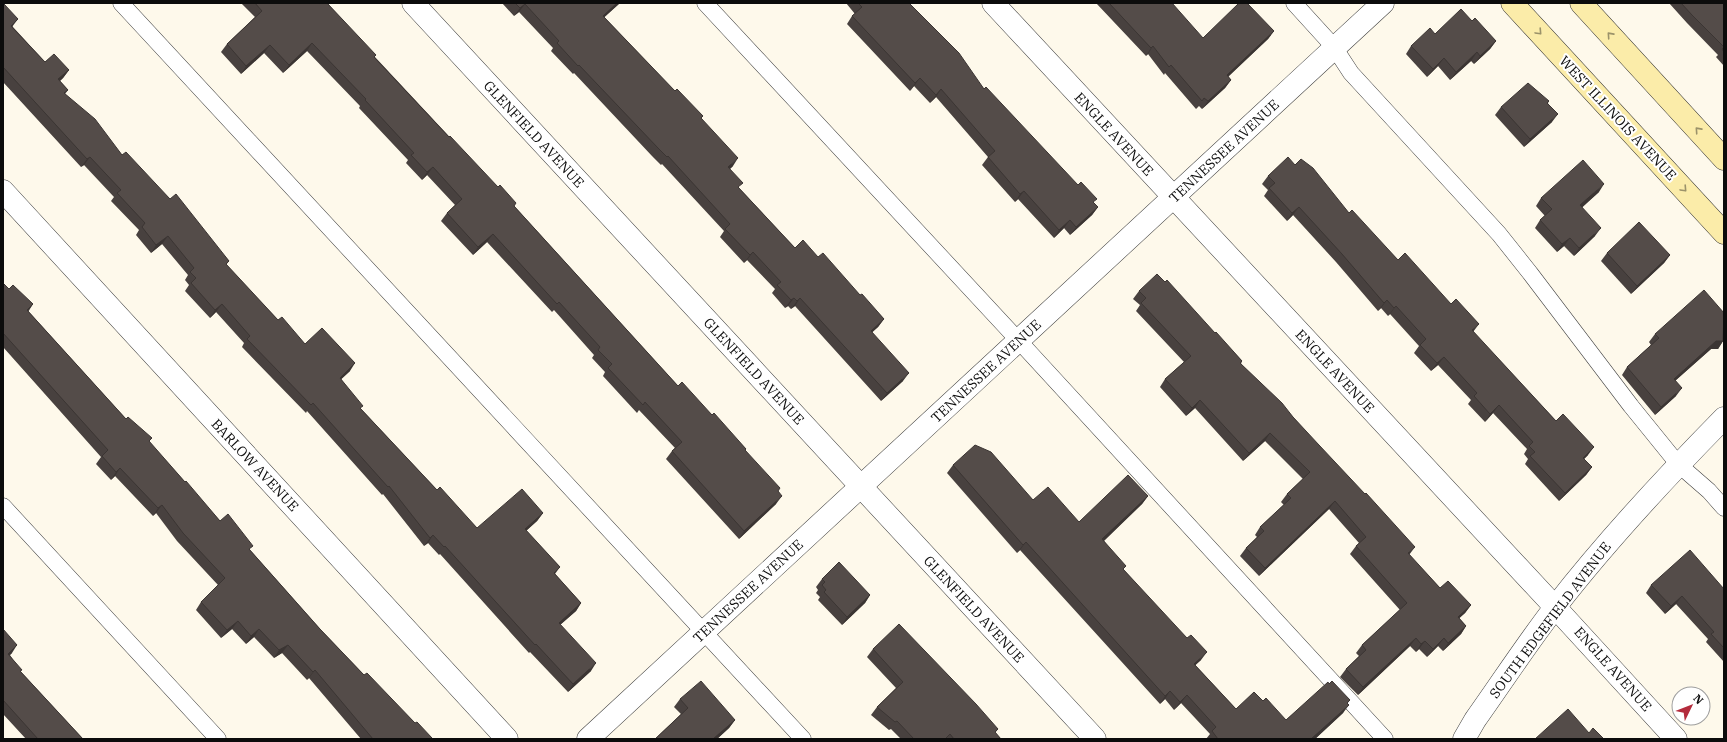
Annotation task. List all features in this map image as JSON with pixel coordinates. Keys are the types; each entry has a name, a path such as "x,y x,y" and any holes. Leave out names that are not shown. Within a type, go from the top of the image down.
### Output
{"main road":[{"name":"WEST ILLINOIS AVENUE","path":"1512,3 1724,233"},
{"path":"1581,3 1724,159"}],"street":[{"name":"GLENFIELD AVENUE","path":"413,3 1096,739"},
{"name":"ENGLE AVENUE","path":"993,3 1676,739"},
{"name":"TENNESSEE AVENUE","path":"588,739 1383,3"},
{"name":"BARLOW AVENUE","path":"3,191 507,739"},
{"name":"SOUTH EDGEFIELD AVENUE","path":"1464,739 1475,720 1555,607 1615,534 1678,464 1724,418"}],"lane":[{"path":"121,3 803,739"},
{"path":"705,3 1019,341 1385,739"},
{"path":"1294,3 1334,47 1352,73 1499,234 1631,406 1678,464 1709,491 1724,508"},
{"path":"3,506 218,739"}],"building":[{"path":"255,3 327,3 376,55 374,57 449,137 450,136 498,187 500,185 516,203 514,206 678,386 682,382 712,415 714,413 780,488 778,491 782,496 744,531 672,451 682,442 645,402 643,405 608,368 612,364 598,350 600,347 559,302 557,304 493,234 478,247 447,213 462,199 433,167 427,172 411,155 414,153 365,100 366,99 312,43 289,65 270,45 246,66 227,44 262,11"},
{"path":"515,3 617,3 603,16 675,91 677,89 703,116 701,118 738,158 728,167 743,183 738,187 795,248 803,240 818,257 823,253 860,295 862,294 884,319 871,331 909,373 887,393 800,298 797,301 794,298 791,300 777,285 781,282 753,252 750,255 725,229 730,224 668,156 667,157 658,148 579,65 578,66 557,43 559,41 525,4 520,8"},
{"path":"858,3 909,3 959,53 984,89 986,87 1078,185 1081,182 1097,199 1093,202 1098,207 1076,227 1070,220 1059,230 1024,191 1020,194 988,157 995,151 941,89 936,95 920,78 915,83 852,16 862,7"},
{"path":"1109,3 1172,3 1203,38 1239,3 1247,3 1274,31 1227,75 1231,80 1208,101 1204,98 1202,101 1171,65 1169,67 1153,46 1151,48"},
{"path":"1681,3 1724,3 1724,47 1692,15"},
{"path":"3,4 18,19 11,26 45,62 54,54 69,70 58,79 68,90 64,93 95,119 122,155 126,152 170,199 176,194 229,261 226,264 278,320 282,317 305,344 322,328 355,363 340,378 363,406 360,408 437,490 440,487 477,528 522,489 543,513 525,529 560,567 554,573 581,603 559,623 596,663 573,684 536,644 535,645 445,546 444,547 433,535 430,538 389,486 388,487 313,403 311,405 247,339 250,336 222,304 215,310 191,283 196,278 190,272 194,268 168,236 156,245 142,227 145,223 117,193 121,190 90,157 87,159 3,67"},
{"path":"1461,9 1472,21 1475,18 1496,41 1480,56 1477,52 1456,72 1444,58 1433,69 1411,46 1430,28 1435,34"},
{"path":"1528,83 1549,101 1547,103 1558,114 1530,139 1501,107"},
{"path":"1288,157 1295,165 1301,159 1313,168 1349,213 1352,210 1398,260 1405,253 1451,304 1456,299 1479,324 1472,330 1556,421 1563,414 1594,447 1583,458 1592,467 1565,493 1530,456 1535,452 1529,446 1533,442 1499,405 1490,414 1474,396 1477,393 1444,357 1437,363 1420,345 1426,339 1396,306 1394,308 1387,300 1384,303 1299,207 1292,213 1269,188 1275,183 1268,176"},
{"path":"1583,160 1604,184 1580,205 1601,228 1579,248 1570,238 1562,244 1540,220 1552,209 1541,198"},
{"path":"1639,222 1670,255 1637,286 1607,253"},
{"path":"1157,274 1165,282 1167,280 1242,361 1240,363 1282,403 1293,417 1365,494 1366,493 1415,547 1408,553 1440,588 1448,581 1471,605 1458,617 1466,626 1448,643 1444,638 1433,649 1425,641 1421,644 1416,638 1363,687 1346,669 1366,650 1362,645 1407,603 1356,546 1366,537 1335,501 1265,568 1246,548 1264,531 1260,527 1291,498 1287,494 1310,472 1270,433 1249,453 1200,400 1192,408 1165,379 1191,356 1141,303 1146,298 1139,291"},
{"path":"3,283 9,289 13,285 33,304 27,310 126,419 128,417 152,438 149,441 220,521 228,514 253,546 249,549 320,629 364,675 367,673 415,723 417,722 432,738 373,739 315,670 313,672 288,645 279,650 259,629 251,636 238,621 227,630 201,602 225,578 183,533 162,505 158,508 120,468 116,472 102,456 108,450 3,333"},
{"path":"1704,290 1724,313 1723,341 1716,341 1674,379 1682,388 1661,407 1627,367 1659,338 1655,334"},
{"path":"975,445 991,452 1033,500 1048,487 1079,522 1128,475 1148,496 1102,539 1126,566 1123,569 1187,638 1191,635 1207,652 1194,664 1236,709 1254,692 1263,701 1266,698 1286,720 1328,682 1329,684 1332,681 1350,700 1347,703 1349,705 1311,739 1218,739 1212,731 1216,727 1187,695 1180,702 1170,691 1165,696 1026,542 1023,545 953,465"},
{"path":"1690,550 1724,589 1724,648 1711,634 1714,632 1682,596 1671,606 1651,585"},
{"path":"839,562 870,595 847,617 824,592 826,590 822,585 825,582 822,579"},
{"path":"899,624 976,704 998,729 995,732 1001,739 954,739 950,734 945,739 914,739 897,721 895,722 877,707 903,682 873,649"},
{"path":"3,629 17,645 8,654 22,670 20,671 83,739 38,739 3,700"},
{"path":"701,681 735,720 713,739 655,739 688,708 680,699"},
{"path":"1568,709 1589,733 1593,728 1604,739 1535,739"}]}
